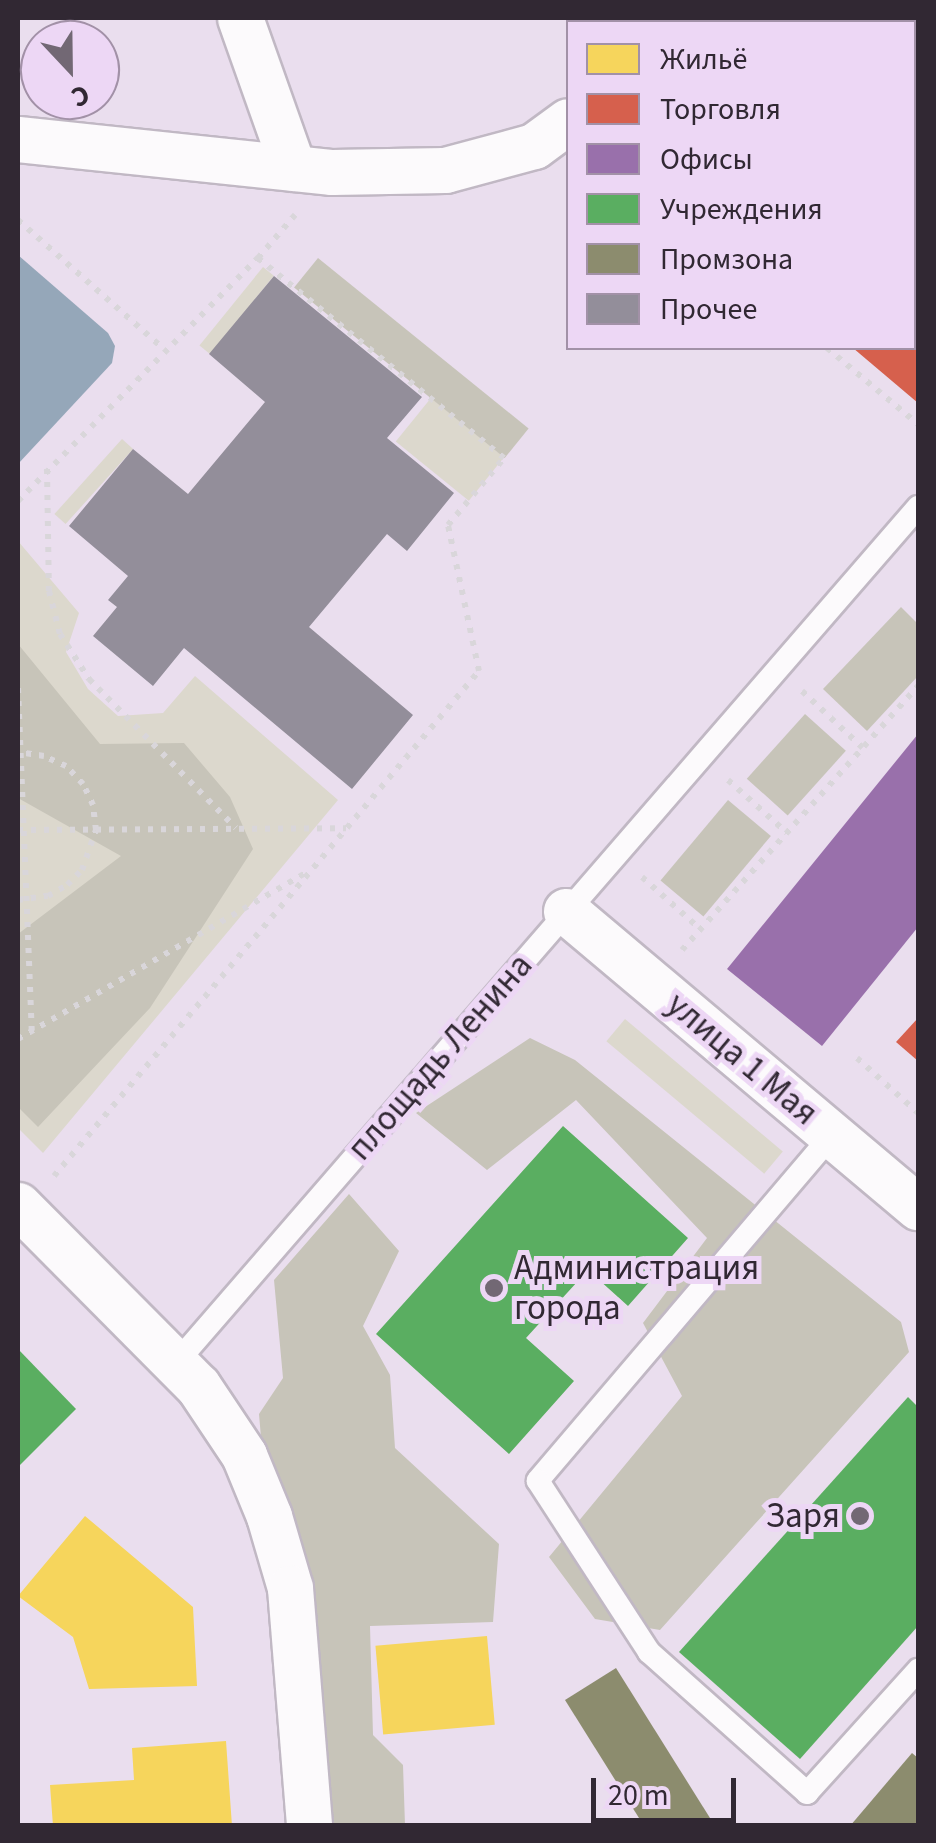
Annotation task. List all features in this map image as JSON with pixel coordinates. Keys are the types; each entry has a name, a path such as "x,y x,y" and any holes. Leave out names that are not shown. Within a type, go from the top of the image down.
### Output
{"street":[{"path":"240,18 312,170"},
{"path":"18,139 312,170 445,170 497,160 534,146 566,122"},
{"name":"улица 1 Мая","path":"566,911 918,1207"},
{"path":"21,1208 198,1386 244,1455 281,1551 294,1622 309,1826"}],"lane":[{"name":"площадь Ленина","path":"176,1363 918,508"},
{"path":"832,1135 538,1481 650,1652 806,1793 918,1670"}],"path":[{"path":"18,501 164,348 258,258 312,170"},
{"path":"18,220 164,348"},
{"path":"21,1208 479,672 448,525 504,458 258,258"},
{"path":"829,350 918,424"},
{"path":"47,468 49,592 60,634 89,679 236,828"},
{"path":"793,682 864,748"},
{"path":"652,984 918,686"},
{"path":"18,688 22,900 32,1031"},
{"path":"19,752 44,756 66,766 83,784 94,805 96,830 82,870 48,896 22,900"},
{"path":"717,770 787,833"},
{"path":"20,830 347,828"},
{"path":"18,1039 313,868"},
{"path":"632,868 700,930"},
{"path":"856,1058 918,1113"}],"shaded area":[{"path":"318,258 529,429 505,458 294,288"},
{"path":"263,267 274,276 210,354 199,345"},
{"path":"431,398 504,457 469,501 396,442"},
{"path":"122,439 133,449 66,524 54,514"},
{"path":"18,541 79,613 66,652 88,689 118,716 163,713 195,676 338,800 43,1153 18,1128"},
{"path":"901,607 918,624 918,676 867,731 823,689"},
{"path":"18,644 100,744 184,743 230,797 253,849 150,1008 38,1127 18,1107 18,934 121,856 18,798"},
{"path":"805,714 846,751 788,815 747,779"},
{"path":"728,800 771,836 703,916 661,880"},
{"path":"625,1019 783,1151 764,1174 606,1041"},
{"path":"530,1038 575,1060 901,1322 909,1352 660,1630 595,1619 549,1557 682,1396 643,1323 707,1238 576,1100 487,1170 416,1113"},
{"path":"349,1194 399,1251 363,1326 390,1375 395,1448 499,1544 493,1622 370,1626 373,1735 403,1765 405,1825 294,1825 259,1414 283,1378 274,1280"}],"water":[{"path":"18,255 108,333 115,346 112,363 18,464"}],"building: Жильё":[{"path":"85,1516 193,1607 197,1686 89,1689 73,1637 18,1596"},
{"path":"487,1636 495,1725 383,1734 375,1646"},
{"path":"226,1741 232,1826 53,1826 50,1785 134,1780 132,1748"}],"building: Торговля":[{"path":"916,254 918,256 918,403 855,350 916,350"},
{"path":"918,1018 918,1061 896,1042"}],"building: Офисы":[{"path":"918,734 918,927 822,1046 727,969"}],"building: Учреждения":[{"name":"Администрация города","path":"563,1126 688,1238 628,1306 588,1270 526,1338 574,1381 509,1454 376,1334"},
{"path":"18,1349 76,1409 18,1467"},
{"name":"Заря","path":"908,1397 918,1407 918,1626 800,1759 679,1652"}],"building: Промзона":[{"path":"616,1668 715,1826 644,1826 565,1700"},
{"path":"912,1753 918,1758 918,1826 850,1826"}],"building: Прочее":[{"path":"274,276 422,397 387,438 454,493 407,551 387,534 309,627 413,715 352,789 184,648 153,686 93,636 117,607 108,600 128,576 69,526 133,449 188,494 265,402 209,354"}],"place":[{"name":"Администрация города","path":"494,1288"},
{"name":"Заря","path":"860,1516"}]}
